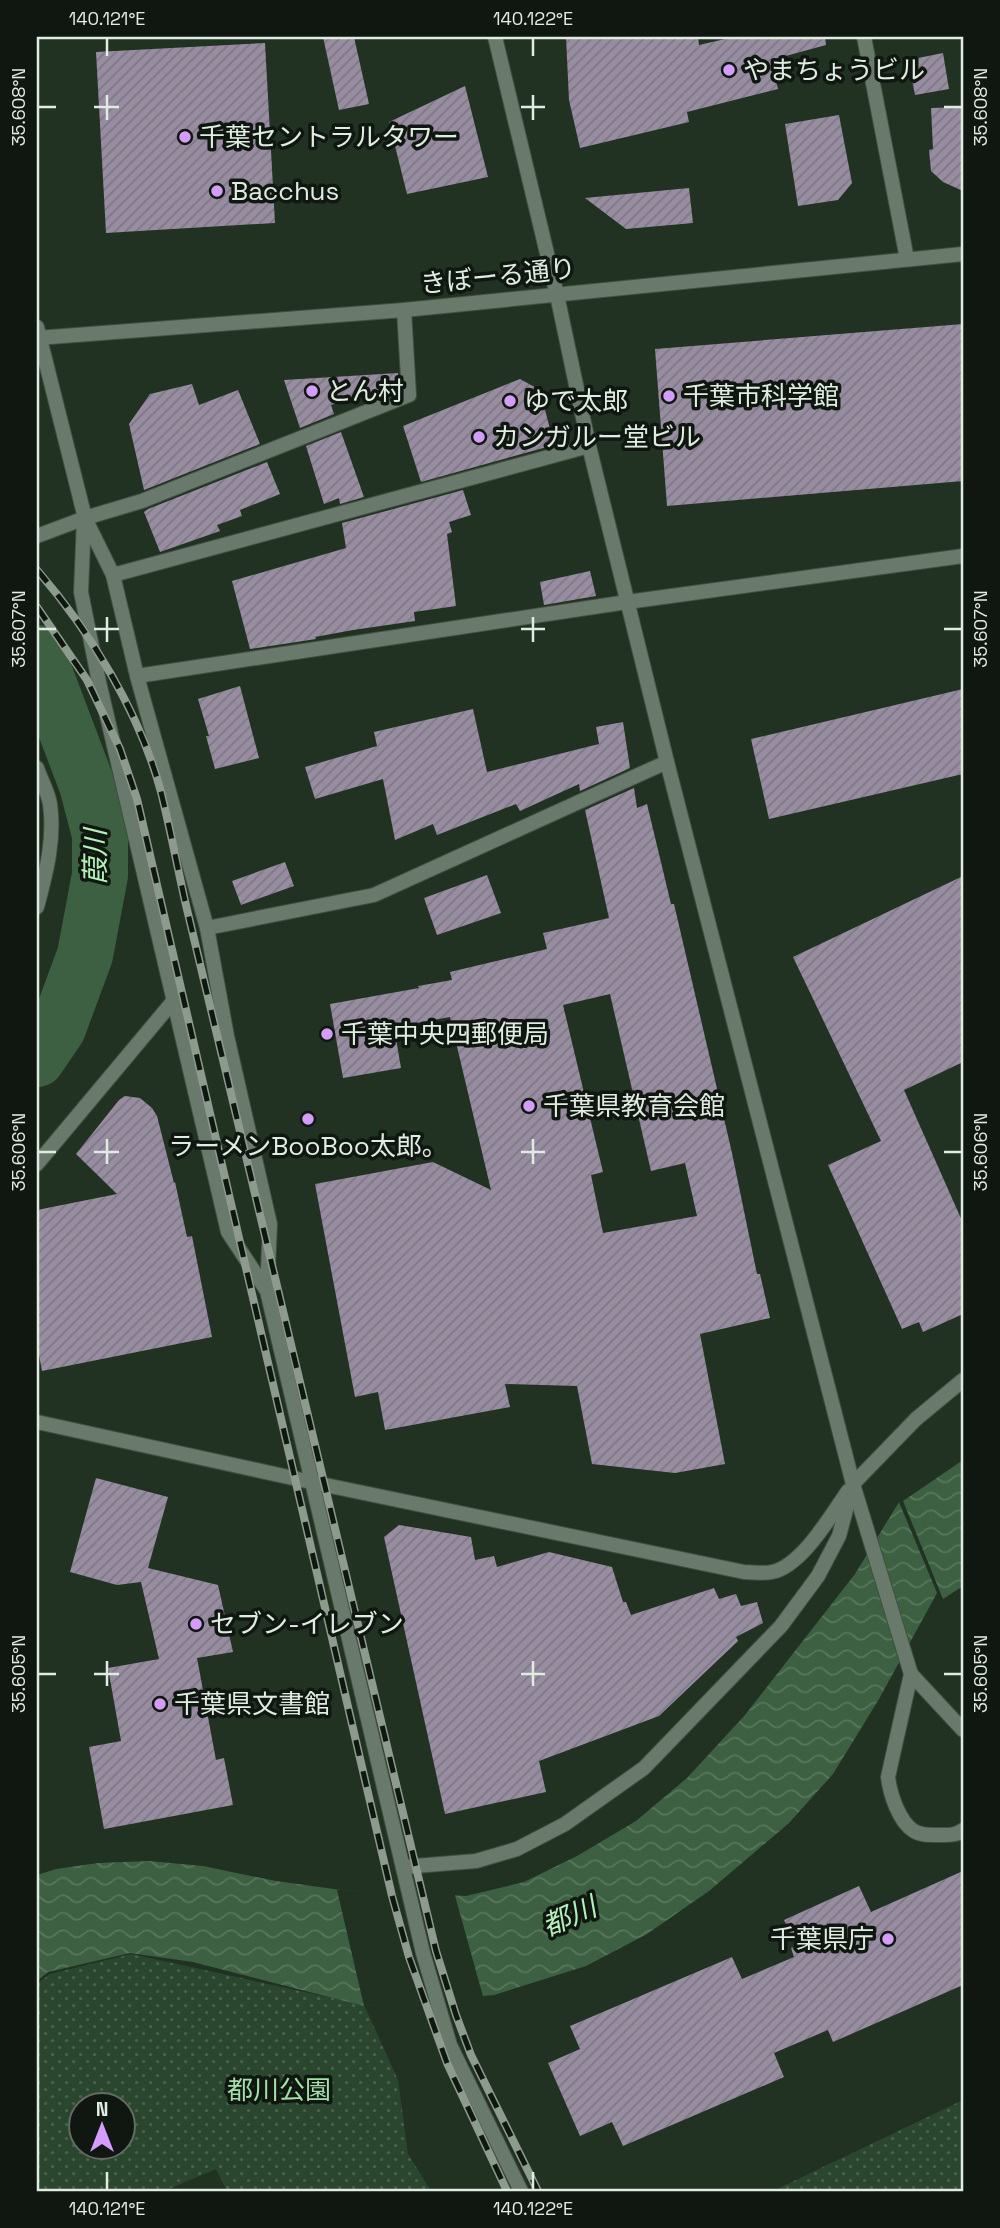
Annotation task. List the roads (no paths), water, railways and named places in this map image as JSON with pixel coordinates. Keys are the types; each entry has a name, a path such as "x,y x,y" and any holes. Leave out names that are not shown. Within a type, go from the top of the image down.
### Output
{"street":[{"path":"495,37 627,602 853,1484 911,1674 963,1730"},
{"path":"864,37 907,259"},
{"name":"きぼーる通り","path":"37,334 404,310 963,254"},
{"path":"37,536 85,518 142,502 409,395 404,310"},
{"path":"37,334 85,518 113,575 137,676 206,928 227,1036 271,1224 267,1291 423,1953 450,2045 521,2191"},
{"path":"113,575 589,446"},
{"path":"85,518 81,592 99,682 228,1233 267,1291"},
{"path":"137,676 627,602 963,556"},
{"path":"206,928 374,895 667,761"},
{"path":"37,768 50,802 52,838 47,873 37,907"},
{"path":"37,1164 174,999"},
{"path":"37,1422 744,1572 773,1572 791,1564 808,1546 853,1484 916,1419 963,1380"},
{"path":"403,1867 476,1861 517,1849 565,1824 644,1768 781,1626 818,1576 839,1536 853,1484"},
{"path":"911,1674 888,1777 889,1791 897,1809 913,1831 926,1835 943,1835 963,1830"}],"water":[{"path":"963,1460 963,1586 943,1599 903,1501"},
{"name":"都川","path":"899,1502 937,1593 879,1699 833,1774 789,1823 709,1891 647,1934 586,1966 494,1995 364,2006 193,1962 130,1953 48,1972 37,1981 37,1875 56,1869 98,1863 149,1861 203,1866 276,1881 341,1890 466,1896 524,1882 577,1856 636,1821 687,1778 745,1715 855,1574"}],"waterway":[{"name":"葭川","path":"37,653 87,785 100,835 100,875 85,955 58,1028 37,1059"}],"railway":[{"path":"37,570 76,619 111,674 127,703 152,762 436,1951 471,2055 538,2191"},
{"path":"37,607 87,680 120,749 137,799 392,1896 409,1957 447,2063 507,2191"}],"place":[{"name":"やまちょうビル","path":"729,70"},
{"name":"千葉セントラルタワー","path":"185,137"},
{"name":"Bacchus","path":"217,191"},
{"name":"とん村","path":"312,391"},
{"name":"千葉市科学館","path":"669,396"},
{"name":"ゆで太郎","path":"510,401"},
{"name":"カンガルー堂ビル","path":"479,437"},
{"name":"千葉中央四郵便局","path":"327,1034"},
{"name":"千葉県教育会館","path":"529,1106"},
{"name":"ラーメンBooBoo太郎。","path":"308,1119"},
{"name":"セブン-イレブン","path":"196,1624"},
{"name":"千葉県文書館","path":"160,1704"},
{"name":"千葉県庁","path":"888,1939"}],"park label":[{"name":"都川公園","path":"279,2090"}]}
